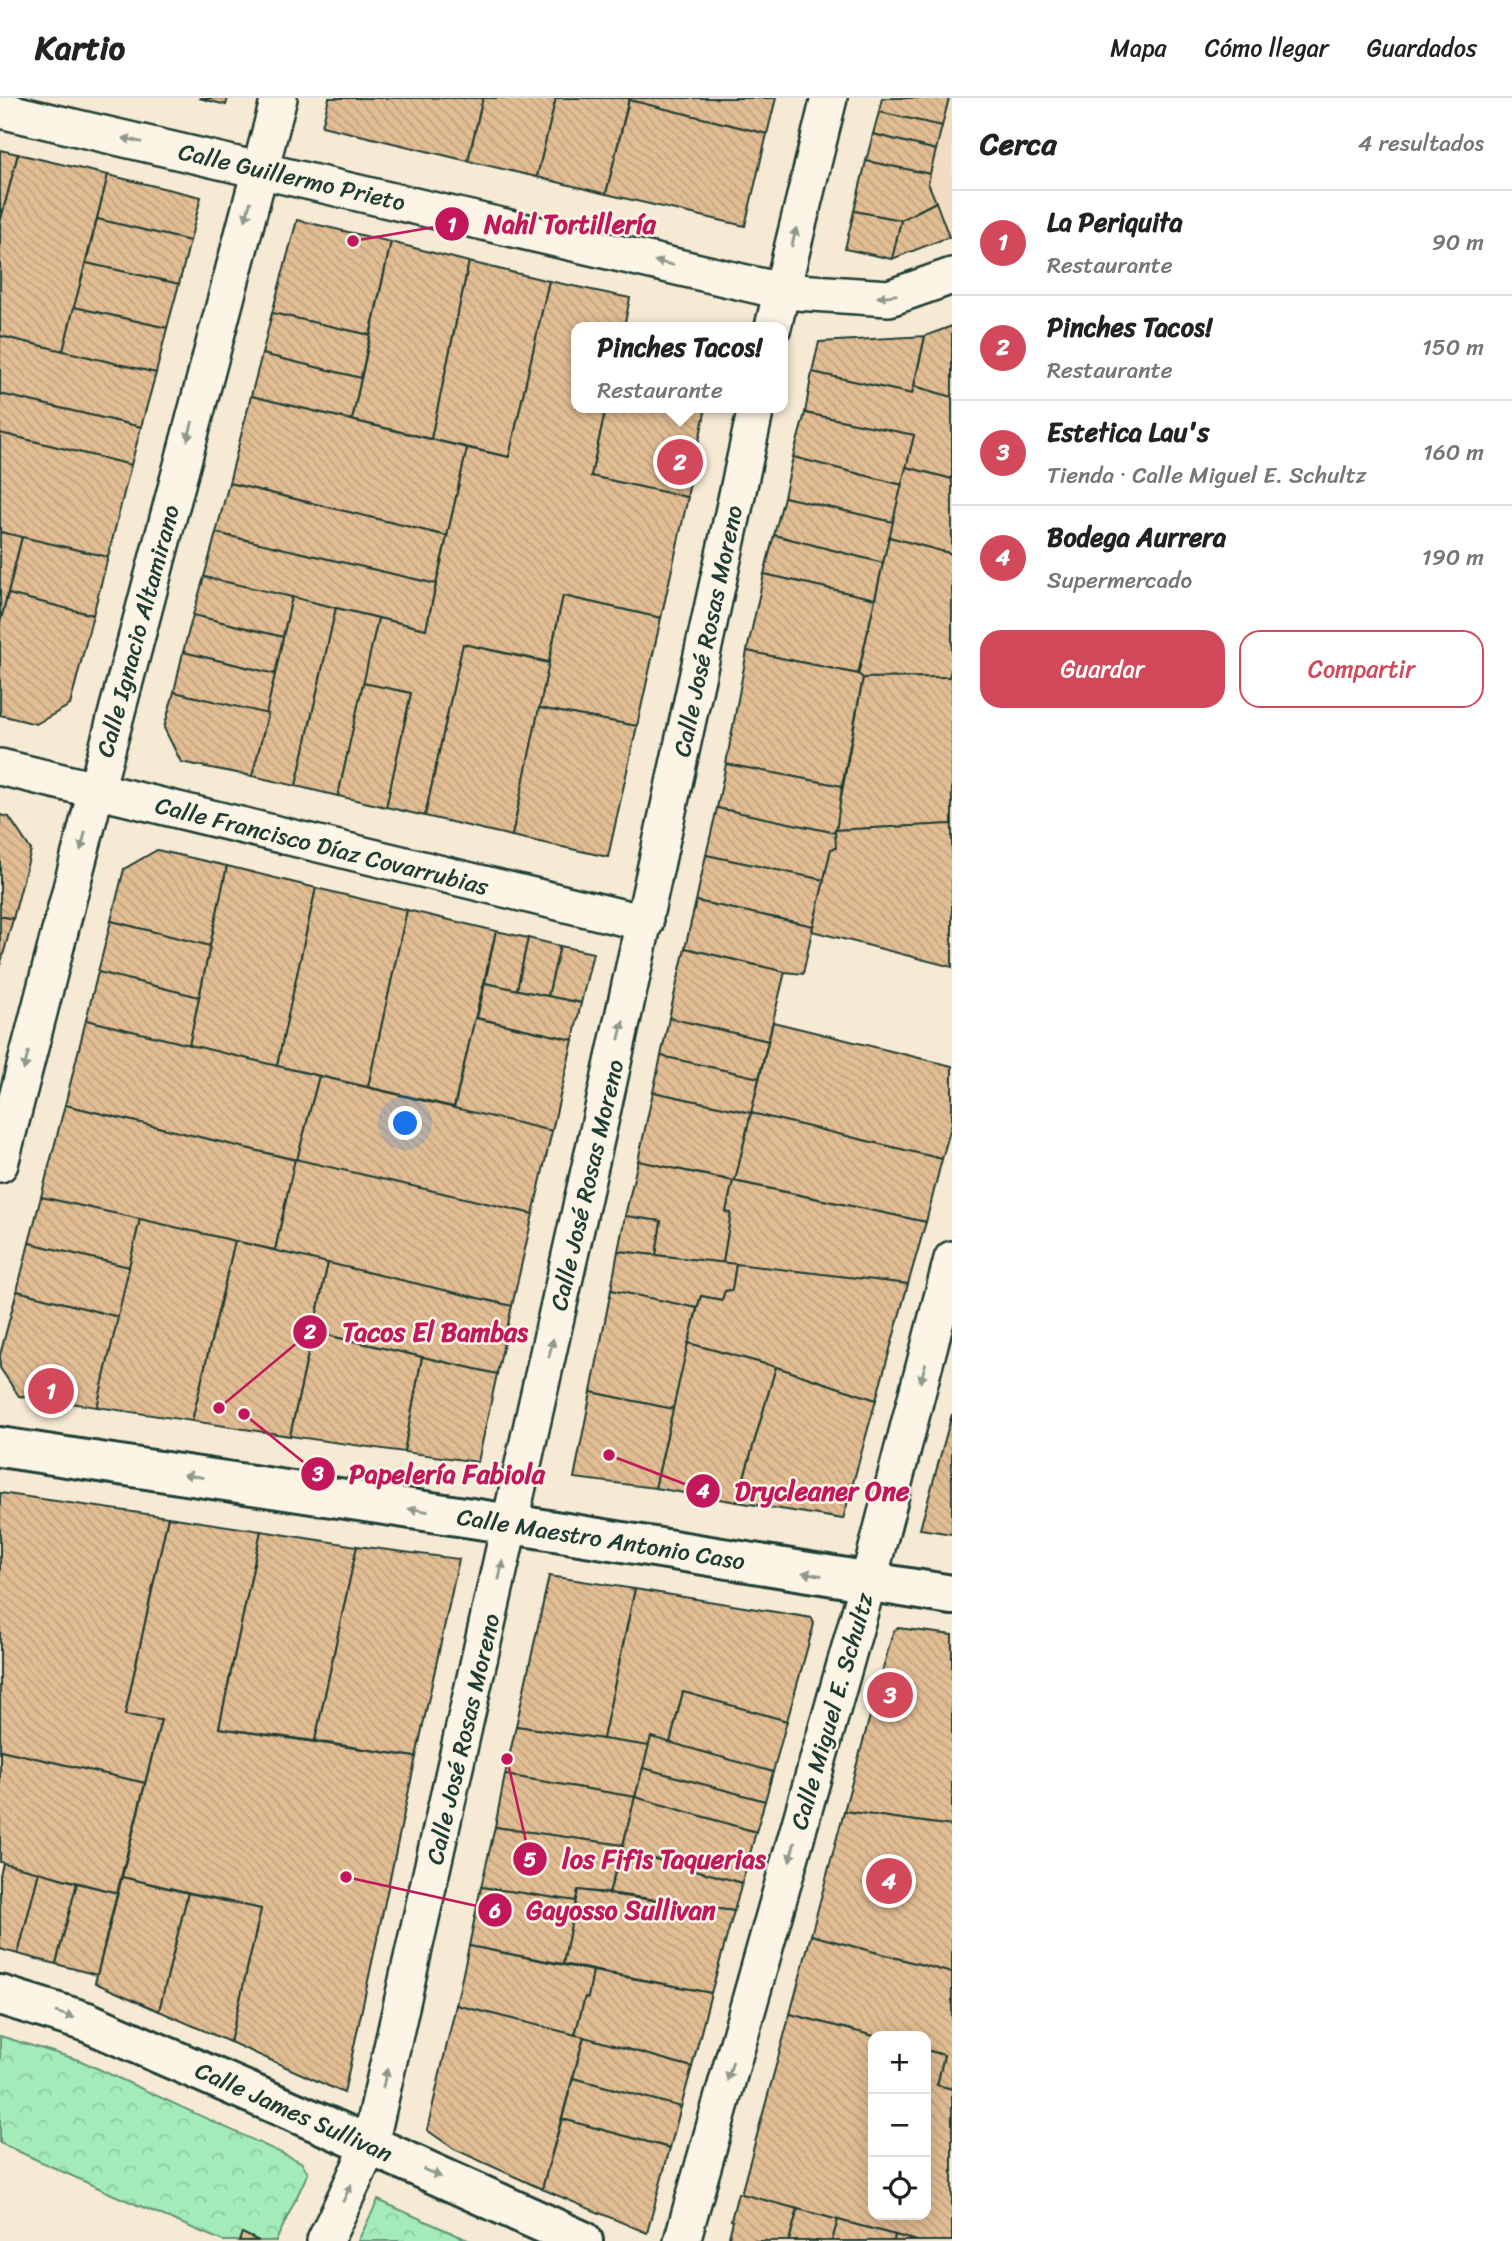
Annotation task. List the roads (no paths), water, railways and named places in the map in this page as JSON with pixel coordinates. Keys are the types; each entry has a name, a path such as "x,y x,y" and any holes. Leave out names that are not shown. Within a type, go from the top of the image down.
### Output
{"main road":[{"name":"Calle Maestro Antonio Caso","path":"0,1447 511,1524 952,1595"},
{"name":"Calle James Sullivan","path":"0,1995 87,2022 583,2241"}],"street":[{"name":"Calle Ignacio Altamirano","path":"0,1164 279,98"},
{"path":"774,322 829,98"},
{"name":"Calle Guillermo Prieto","path":"0,110 781,291 889,298 952,276"},
{"name":"Calle José Rosas Moreno","path":"325,2241 370,2145 645,923 755,413"},
{"name":"Calle Francisco Díaz Covarrubias","path":"0,767 645,923"},
{"name":"Calle Miguel E. Schultz","path":"682,2241 868,1583 952,1259"}],"place":[{"name":"Nahl Tortillería","path":"353,241"},
{"name":"Pinches Tacos!","path":"680,462"},
{"name":"La Periquita","path":"51,1391"},
{"name":"Tacos El Bambas","path":"219,1408"},
{"name":"Papelería Fabiola","path":"244,1414"},
{"name":"Drycleaner One","path":"609,1455"},
{"name":"Estetica Lau's","path":"890,1695"},
{"name":"los Fifis Taquerias","path":"507,1759"},
{"name":"Gayosso Sullivan","path":"346,1877"},
{"name":"Bodega Aurrera","path":"889,1881"}]}
